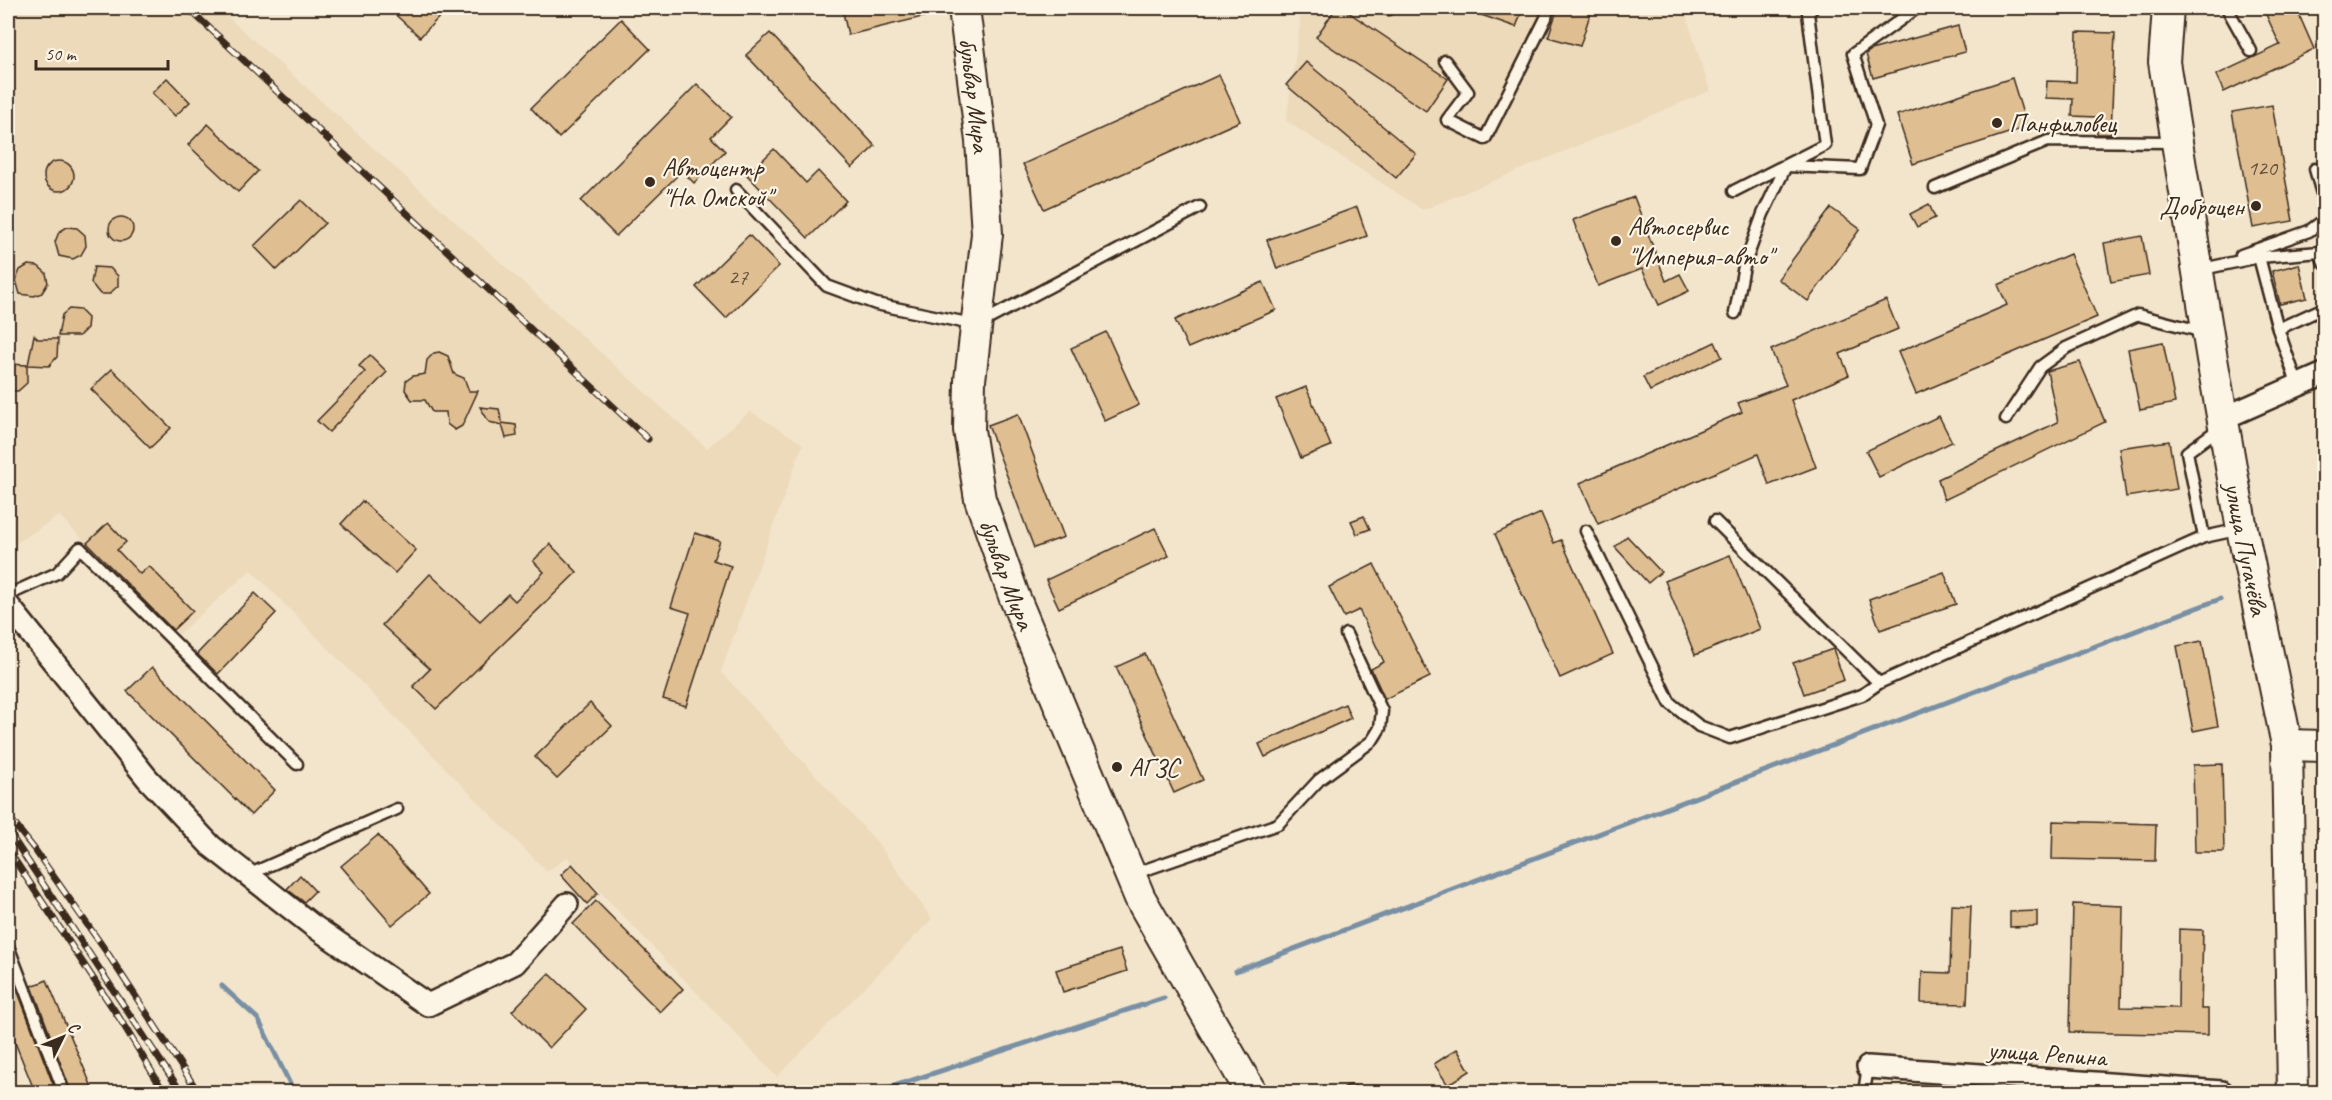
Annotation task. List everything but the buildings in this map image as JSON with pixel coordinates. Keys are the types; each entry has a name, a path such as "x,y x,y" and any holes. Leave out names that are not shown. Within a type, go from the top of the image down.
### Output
{"street":[{"name":"бульвар Мира","path":"964,8 981,141 987,234 970,380 969,430 980,499 1014,596 1140,898 1251,1092"},
{"name":"улица Пугачёва","path":"2168,8 2164,62 2242,529 2287,745 2294,1092"},
{"path":"2225,421 2325,374"},
{"path":"8,605 147,778 211,846 312,925 428,1005 515,963 567,904"},
{"path":"2287,745 2325,746"},
{"name":"улица Репина","path":"1868,1067 2164,1090 2222,1092"}],"lane":[{"path":"1445,61 1468,92 1447,120 1485,139 1548,8"},
{"path":"1734,191 1825,145 1808,13 1813,8"},
{"path":"1786,166 1860,169 1876,125 1854,54 1917,8"},
{"path":"2227,8 2251,51"},
{"path":"1935,188 2048,141 2177,142"},
{"path":"1736,314 1744,266 1763,214 1786,166"},
{"path":"2315,169 2325,201"},
{"path":"736,190 827,286 876,304 977,325 1200,207"},
{"path":"2198,270 2309,231 2325,220"},
{"path":"2198,270 2259,257 2320,252 2325,262"},
{"path":"2259,257 2278,329 2298,386"},
{"path":"2278,329 2325,308"},
{"path":"2006,419 2040,367 2066,348 2138,315 2196,330 2212,359"},
{"path":"2205,537 2187,452 2225,421"},
{"path":"1715,521 1879,683"},
{"path":"1586,531 1670,703 1699,726 1730,738 1862,695 1879,683 2205,537 2242,529"},
{"path":"8,595 57,573 80,549 297,764"},
{"path":"1130,875 1278,824 1319,780 1372,741 1380,728 1382,711 1346,634"},
{"path":"248,875 397,809"},
{"path":"8,946 64,1092"},
{"path":"1864,1092 1868,1067"}],"shaded area":[{"path":"8,8 218,8 707,448 750,411 803,444 721,672 877,842 932,919 777,1077 567,857 547,872 251,570 179,634 59,516 10,547 8,546"},
{"path":"1299,8 1684,8 1710,91 1423,210 1286,121 1300,24"}],"waterway":[{"path":"1236,971 2220,599"},
{"path":"222,986 258,1019 294,1092"},
{"path":"876,1092 1164,998"}],"railway":[{"path":"188,8 648,439"},
{"path":"8,816 35,850 108,954 198,1092"},
{"path":"8,831 181,1092"},
{"path":"8,850 120,1019 164,1092"}],"place":[{"name":"Панфиловец","path":"1997,123"},
{"name":"Автоцентр \"На Омской\"","path":"650,182"},
{"name":"Доброцен","path":"2256,206"},
{"name":"Автосервис \"Империя-авто\"","path":"1616,241"},
{"name":"АГЗС","path":"1117,767"}]}
